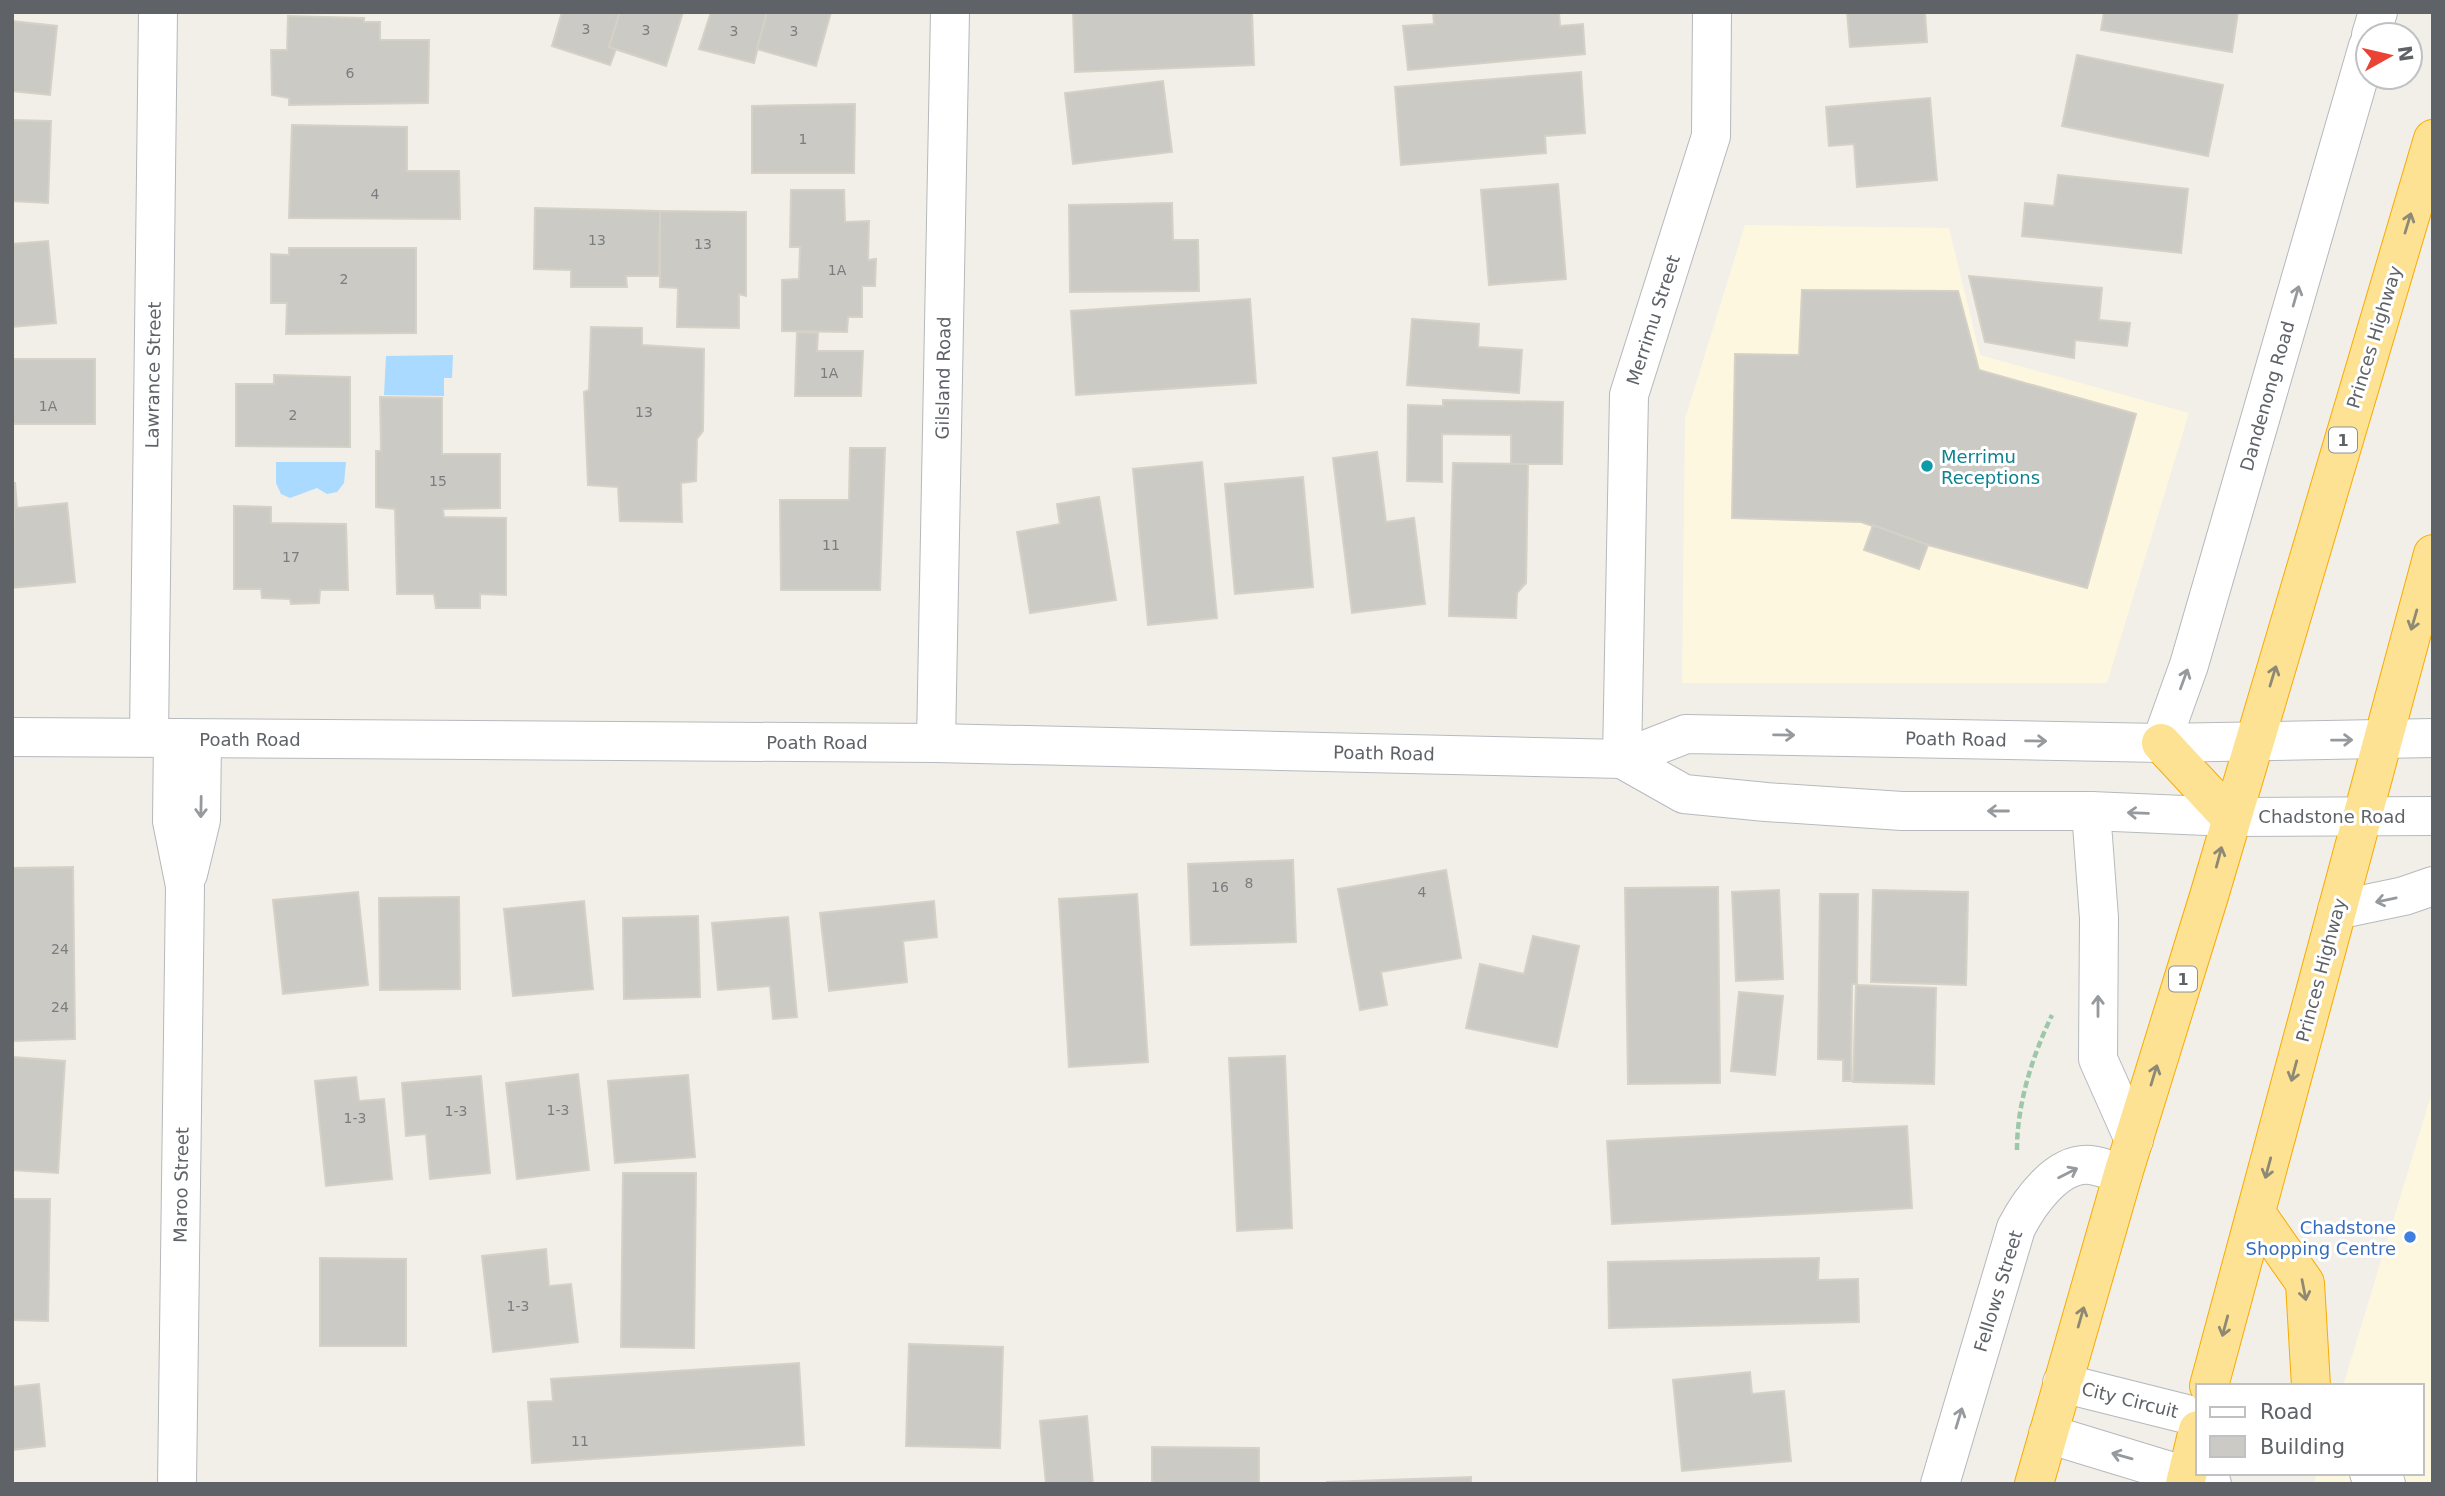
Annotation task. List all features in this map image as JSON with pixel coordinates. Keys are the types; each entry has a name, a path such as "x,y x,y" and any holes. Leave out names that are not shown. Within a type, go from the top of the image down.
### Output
{"highway":[{"name":"Princes Highway","path":"2230,817 2433,139"},
{"name":"Princes Highway","path":"2210,1384 2433,554"},
{"path":"2161,743 2230,817"},
{"name":"1","path":"2034,1484 2230,817"},
{"path":"2256,1213 2305,1283 2311,1384"}],"street":[{"name":"Lawrance Street","path":"158,12 175,738"},
{"name":"Gilsland Road","path":"936,743 950,12"},
{"name":"Merrimu Street","path":"1622,758 1629,395 1711,136 1712,12"},
{"name":"Dandenong Road","path":"2161,743 2193,651 2355,91"},
{"name":"Poath Road","path":"12,737 936,743 1622,758 1686,734 2161,743 2253,741"},
{"name":"Maroo Street","path":"175,738 201,820 185,886 177,1484"},
{"path":"2253,741 2433,738"},
{"name":"Poath Road","path":"1622,758 1684,794 1902,811 2091,811 2230,817"},
{"path":"2091,811 2099,918 2098,1059 2128,1157"},
{"name":"Chadstone Road","path":"2230,817 2433,816"},
{"path":"2337,910 2404,896 2433,886"},
{"name":"Fellows Street","path":"1940,1484 2016,1228 2025,1210 2050,1182 2070,1170 2128,1157"},
{"name":"City Circuit","path":"2062,1383 2196,1416"},
{"path":"2048,1434 2195,1481"}],"path":[{"path":"2025,1210 2018,1168 2017,1119 2039,1042 2057,1005"}],"shaded area":[{"path":"1745,225 1949,228 1980,355 2189,413 2107,683 1682,683 1685,419"},
{"name":"Chadstone Shopping Centre","path":"2433,1089 2433,1484 2314,1484 2316,1475 2424,1475 2424,1384 2344,1384"}],"water":[{"path":"453,355 452,378 444,378 444,396 384,395 386,356"},
{"path":"276,462 346,462 344,483 337,492 327,494 317,488 290,498 281,494 276,483"}],"building":[{"path":"562,12 620,12 609,47 616,49 610,65 552,46"},
{"path":"620,12 683,12 666,66 609,47"},
{"path":"711,12 767,12 754,63 699,49"},
{"path":"767,12 831,12 816,66 757,49"},
{"path":"1073,12 1252,12 1254,65 1075,72"},
{"path":"1433,12 1559,12 1560,26 1583,24 1585,54 1408,70 1403,26 1434,24"},
{"path":"1847,12 1925,12 1927,42 1850,47"},
{"path":"2104,12 2238,12 2232,52 2101,30"},
{"path":"288,16 364,18 364,22 380,22 380,40 429,40 428,103 289,105 289,98 272,95 271,50 287,50"},
{"path":"12,21 57,26 50,95 12,91"},
{"path":"2077,55 2223,85 2208,156 2062,126"},
{"path":"1581,72 1585,133 1545,136 1546,153 1401,165 1395,87"},
{"path":"1163,81 1172,152 1073,164 1065,93"},
{"path":"1930,98 1937,180 1857,187 1854,144 1829,146 1826,107"},
{"path":"855,104 854,173 752,173 752,106"},
{"path":"12,120 51,121 48,203 12,201"},
{"path":"292,125 407,127 407,171 459,171 460,219 289,218"},
{"path":"2058,175 2188,189 2181,253 2022,236 2025,203 2054,206"},
{"path":"1558,184 1566,279 1489,285 1481,190"},
{"path":"791,190 844,190 845,222 869,221 868,260 876,259 875,286 862,286 862,317 848,317 847,332 782,331 782,280 799,279 800,247 790,247"},
{"path":"1172,203 1173,240 1198,240 1199,291 1070,292 1069,205"},
{"path":"535,208 660,211 659,276 626,276 627,287 571,287 571,270 534,269"},
{"path":"660,211 746,212 746,296 739,294 739,328 677,327 678,288 660,287"},
{"path":"48,241 56,323 12,327 12,244"},
{"path":"289,248 416,248 416,333 286,334 287,303 271,303 271,254 289,255"},
{"path":"1969,276 2102,288 2099,320 2130,323 2127,346 2075,340 2074,358 1985,342"},
{"name":"Merrimu Receptions","path":"1802,290 1958,291 1979,370 2136,414 2087,588 1928,545 1861,522 1732,518 1735,354 1799,355"},
{"path":"1250,299 1256,383 1076,395 1071,311"},
{"path":"1412,319 1479,324 1478,347 1522,350 1519,393 1407,385"},
{"path":"591,327 642,328 642,345 704,349 703,431 697,439 696,481 681,483 682,522 620,521 618,487 588,485 584,392 589,390"},
{"path":"797,332 818,333 817,351 863,351 861,396 795,396"},
{"path":"12,359 95,359 95,424 12,424"},
{"path":"274,375 350,377 350,447 236,446 236,384 274,384"},
{"path":"380,397 442,398 442,454 500,454 500,508 443,509 444,517 506,518 506,595 480,594 480,608 436,608 434,594 397,594 395,509 376,507 376,451 381,451"},
{"path":"1443,400 1563,402 1562,464 1511,464 1511,435 1442,434 1442,482 1407,481 1408,405 1443,406"},
{"path":"850,448 885,448 880,590 781,590 780,500 849,500"},
{"path":"1377,452 1386,522 1414,518 1425,604 1352,613 1333,458"},
{"path":"1202,462 1217,618 1148,625 1133,469"},
{"path":"1453,463 1528,464 1526,583 1517,593 1516,618 1449,616"},
{"path":"1303,477 1313,587 1235,594 1225,484"},
{"path":"15,482 17,508 67,503 75,582 12,588"},
{"path":"1099,497 1116,600 1030,613 1017,532 1060,524 1057,504"},
{"path":"234,506 271,507 271,523 346,524 348,590 320,590 319,603 291,604 290,599 262,598 261,589 234,589"},
{"path":"1873,525 1928,545 1919,569 1864,550"},
{"path":"1293,860 1296,942 1191,945 1188,864"},
{"path":"73,867 75,1039 12,1041 12,868"},
{"path":"1446,870 1461,958 1381,972 1387,1005 1360,1010 1338,889"},
{"path":"1718,887 1720,1083 1628,1084 1625,888"},
{"path":"1779,890 1783,979 1736,981 1732,892"},
{"path":"1873,890 1968,892 1966,985 1871,982"},
{"path":"358,892 368,985 283,994 273,900"},
{"path":"1137,894 1148,1062 1069,1067 1059,899"},
{"path":"1820,894 1858,894 1857,984 1852,984 1851,1081 1843,1081 1843,1060 1818,1059"},
{"path":"459,897 460,989 380,990 379,898"},
{"path":"584,901 593,989 513,996 504,909"},
{"path":"934,901 937,937 903,941 907,982 829,991 820,913"},
{"path":"698,916 700,997 624,999 623,918"},
{"path":"788,917 797,1017 773,1019 770,986 718,990 712,923"},
{"path":"1533,936 1579,946 1557,1047 1466,1028 1480,964 1524,974"},
{"path":"1856,985 1936,988 1934,1084 1853,1082"},
{"path":"1739,992 1783,996 1775,1075 1731,1071"},
{"path":"1285,1056 1292,1228 1237,1231 1229,1058"},
{"path":"12,1057 65,1061 58,1173 12,1170"},
{"path":"578,1074 589,1170 517,1179 506,1083"},
{"path":"688,1075 695,1157 615,1163 608,1081"},
{"path":"481,1076 490,1173 430,1179 426,1134 406,1136 402,1083"},
{"path":"356,1077 359,1101 384,1099 392,1179 326,1186 315,1081"},
{"path":"1907,1126 1912,1208 1612,1224 1607,1141"},
{"path":"623,1173 696,1173 694,1348 621,1347"},
{"path":"12,1199 50,1199 48,1321 12,1320"},
{"path":"546,1249 549,1286 571,1284 578,1342 493,1352 482,1256"},
{"path":"320,1258 406,1259 406,1346 320,1346"},
{"path":"1819,1258 1818,1280 1858,1279 1859,1322 1609,1328 1608,1262"},
{"path":"909,1344 1003,1347 1000,1448 906,1446"},
{"path":"799,1363 804,1445 532,1463 528,1402 553,1401 551,1379"},
{"path":"1750,1372 1752,1394 1784,1391 1791,1461 1682,1471 1673,1380"},
{"path":"39,1384 45,1446 12,1450 12,1387"},
{"path":"1087,1416 1093,1484 1046,1484 1040,1421"},
{"path":"1152,1447 1259,1448 1259,1484 1152,1484"},
{"path":"1471,1477 1471,1484 1327,1484 1327,1482"}],"place":[{"name":"Merrimu Receptions","path":"1927,466"},
{"name":"Chadstone Shopping Centre","path":"2410,1237"}]}
